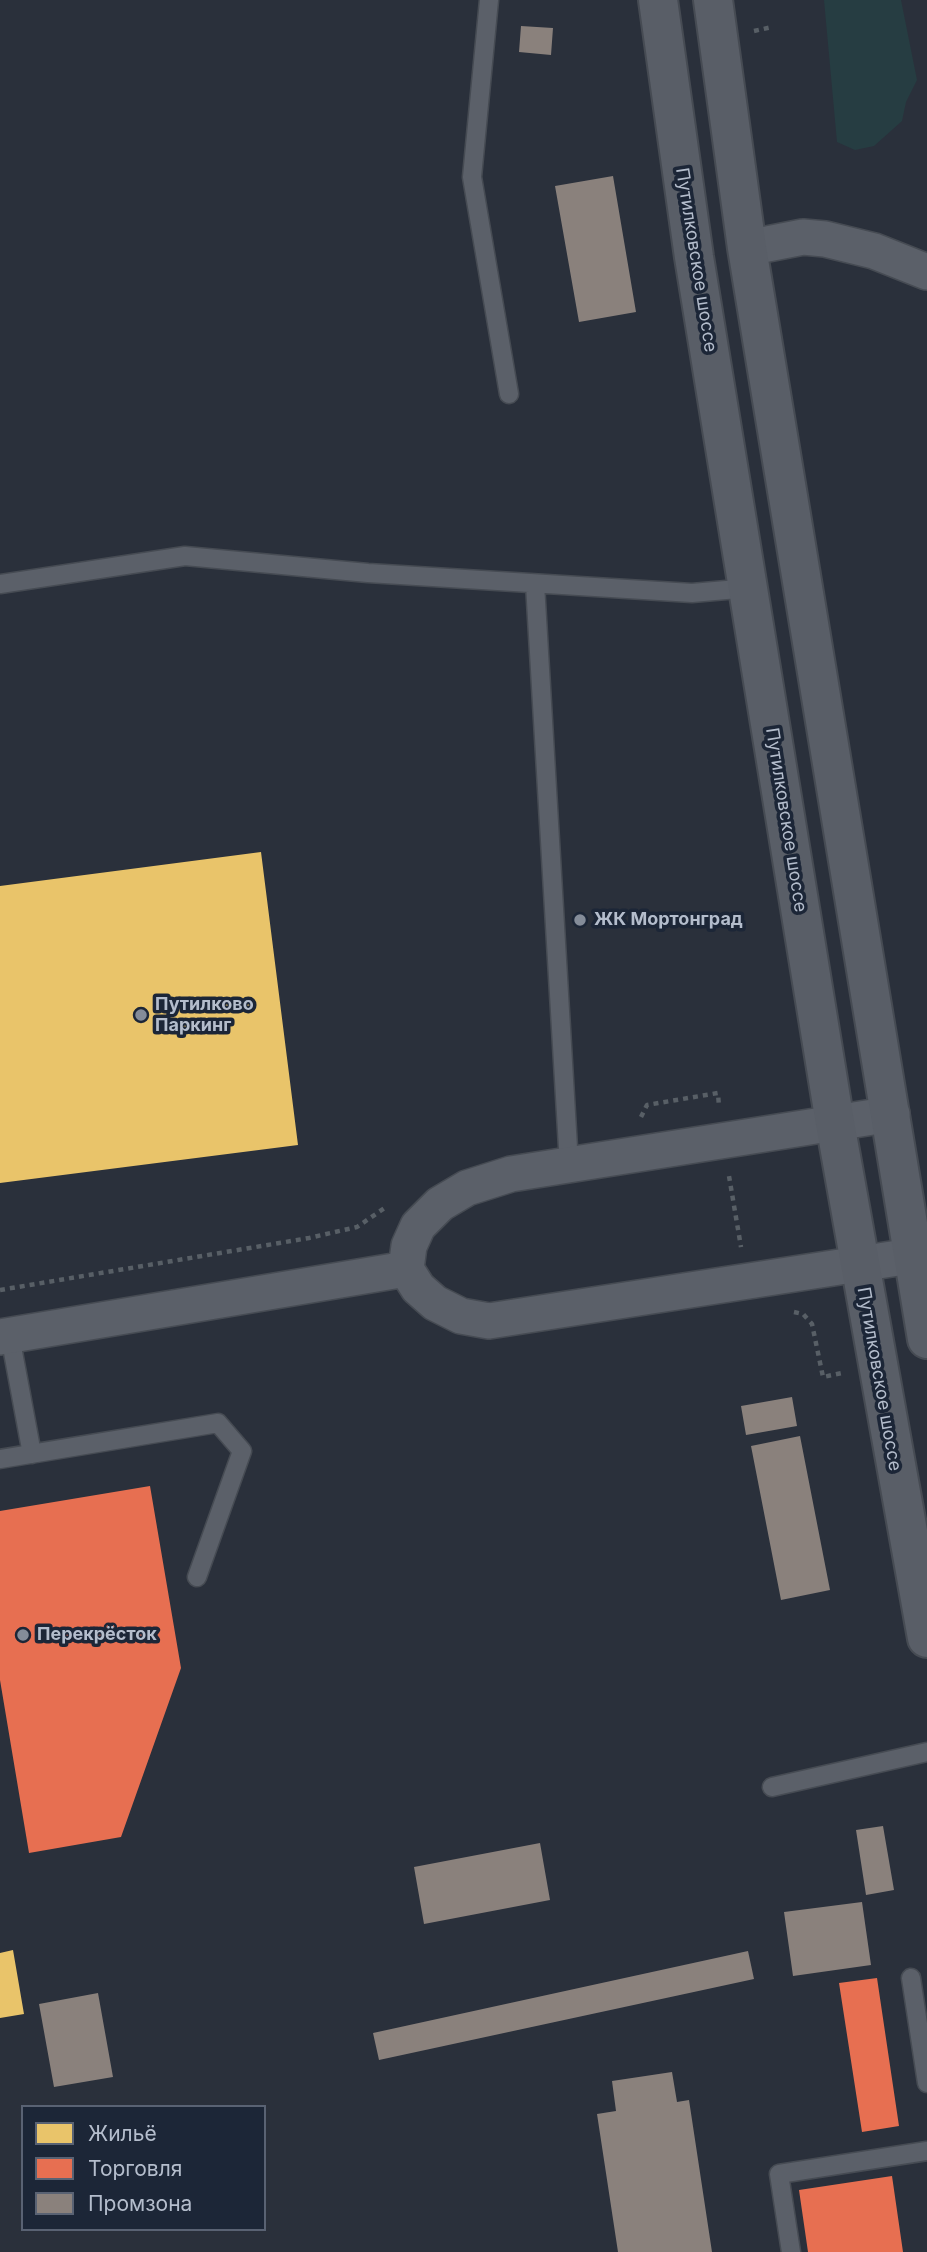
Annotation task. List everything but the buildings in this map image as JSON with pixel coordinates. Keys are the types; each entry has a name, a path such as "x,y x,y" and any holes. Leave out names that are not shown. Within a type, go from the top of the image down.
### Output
{"main road":[{"name":"Путилковское шоссе","path":"658,0 694,257 835,1123 927,1638"},
{"path":"713,0 747,248 892,1114 911,1256 927,1339"}],"street":[{"path":"747,248 803,237 825,239 874,251 927,272"},
{"path":"892,1114 511,1174 467,1188 440,1204 418,1227 409,1246 406,1269 418,1288 435,1303 461,1316 489,1321 911,1256"},
{"path":"5,1336 406,1269"}],"lane":[{"path":"489,0 472,177 509,394"},
{"path":"0,584 185,556 535,584 692,593 749,588"},
{"path":"535,584 569,1165"},
{"path":"5,1336 32,1454"},
{"path":"0,1459 218,1423 242,1451 197,1577"},
{"path":"772,1787 927,1752"},
{"path":"911,1978 927,2082"},
{"path":"791,2252 779,2174 927,2151"}],"path":[{"path":"747,33 772,27"},
{"path":"640,1119 647,1105 718,1093 719,1111"},
{"path":"729,1174 741,1249"},
{"path":"0,1290 309,1238 357,1227 395,1201"},
{"path":"792,1311 803,1314 812,1324 823,1377 852,1372"}],"green space":[{"path":"824,0 901,0 917,80 906,102 902,121 874,146 855,150 837,142"}],"place":[{"name":"ЖК Мортонград","path":"580,920"},
{"name":"Путилково Паркинг","path":"141,1015"},
{"name":"Перекрёсток","path":"23,1635"}]}
